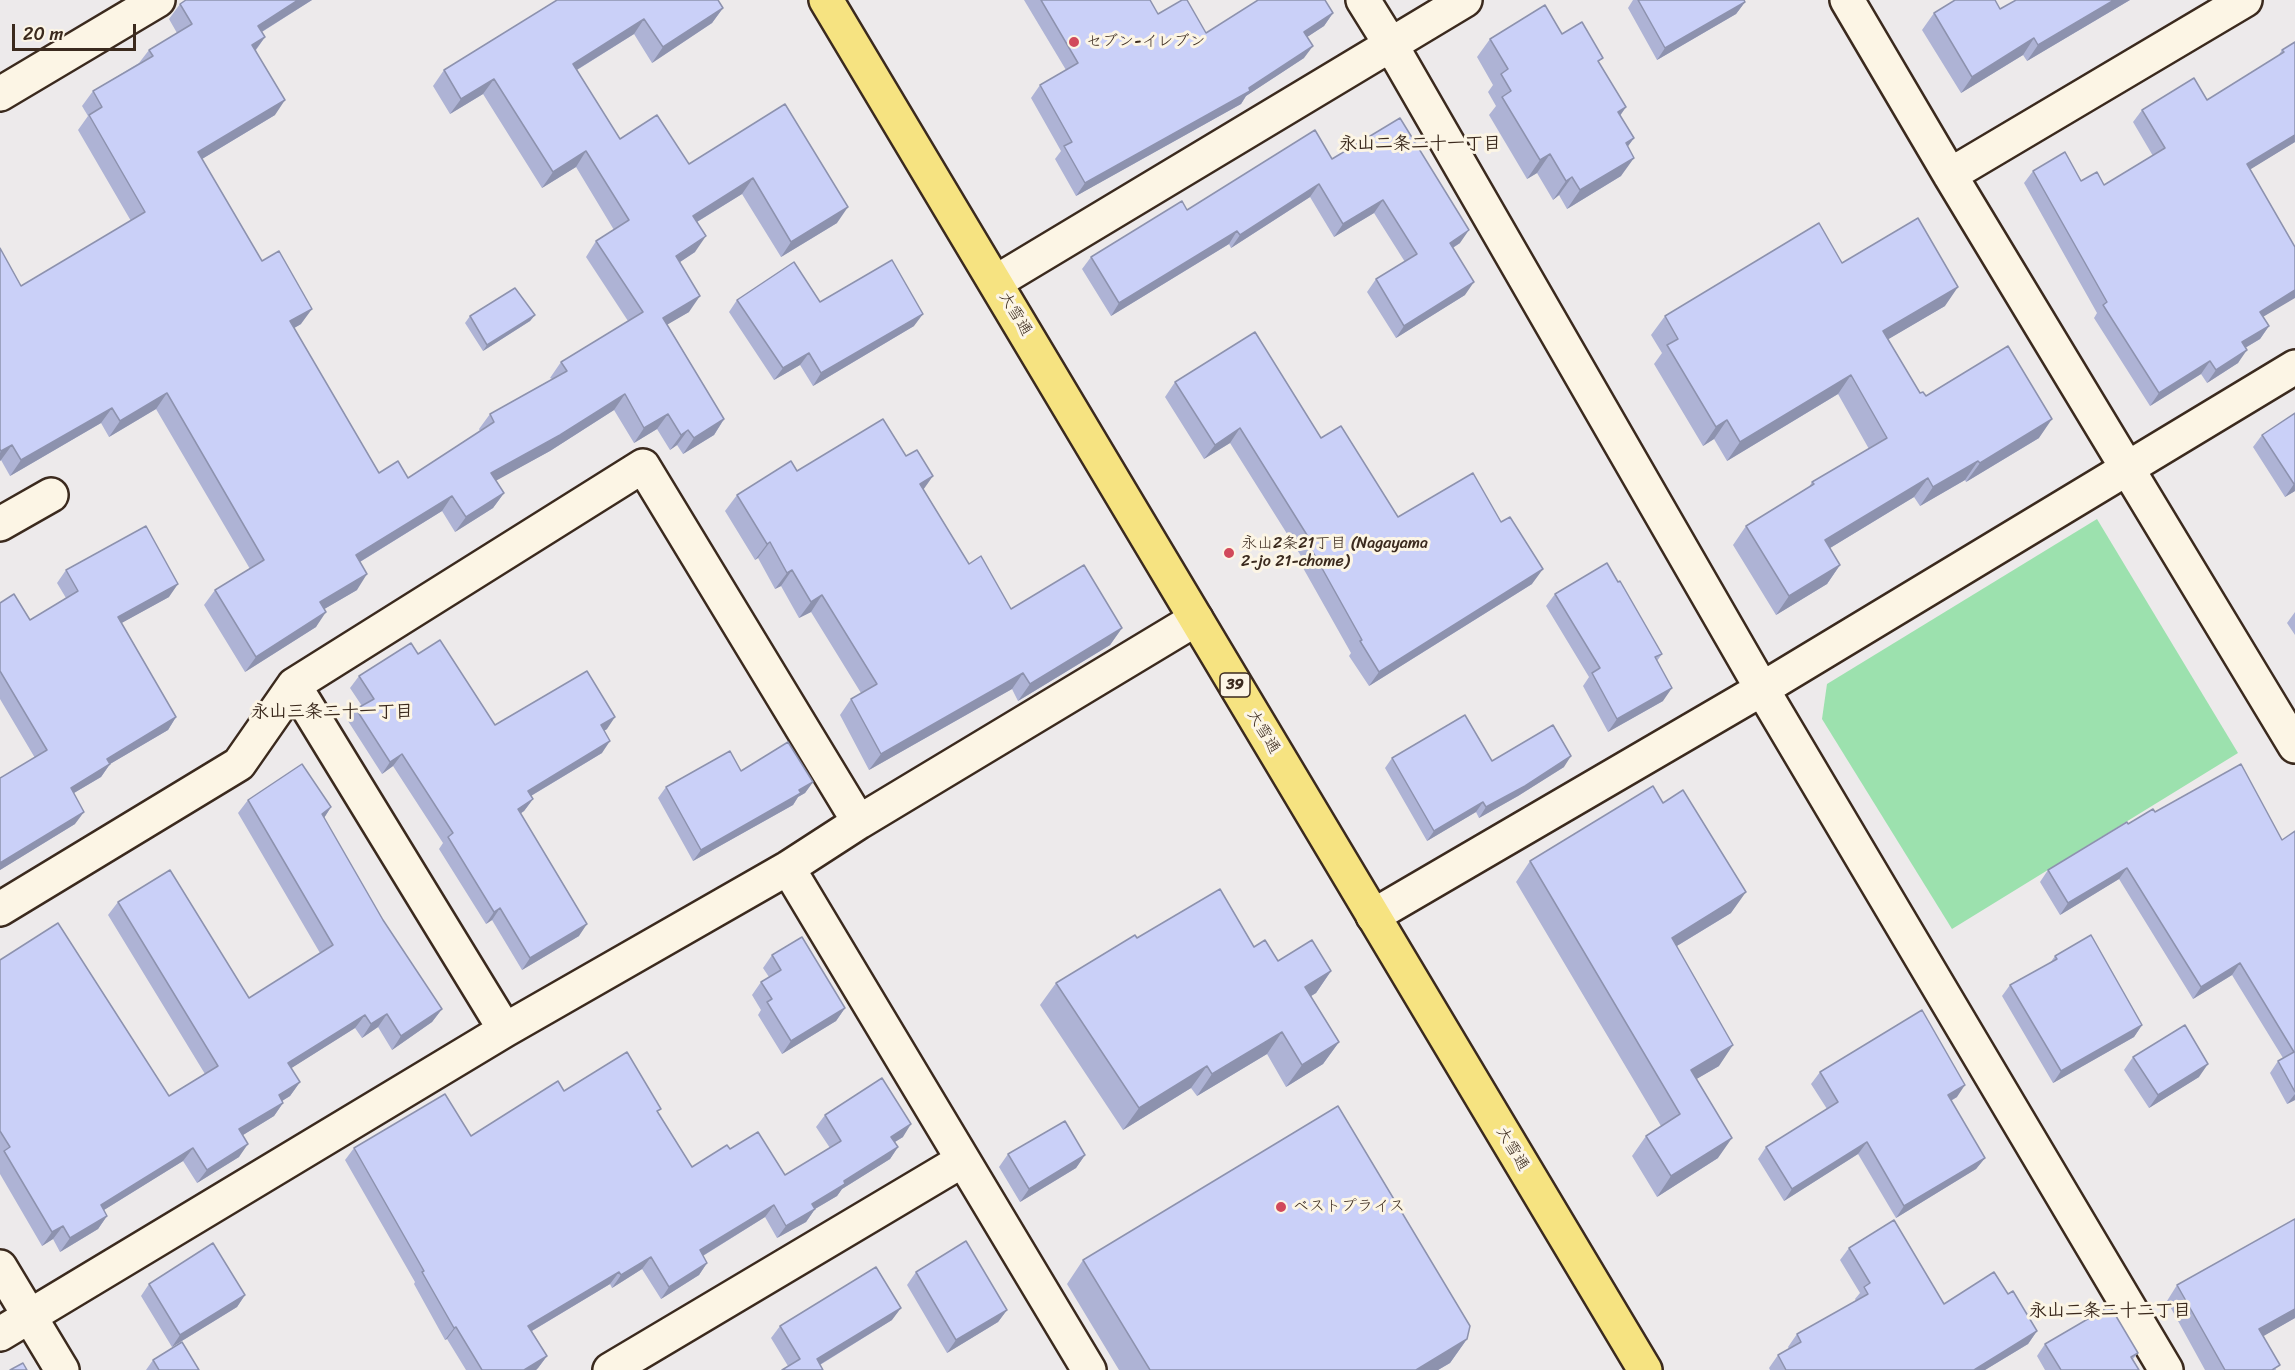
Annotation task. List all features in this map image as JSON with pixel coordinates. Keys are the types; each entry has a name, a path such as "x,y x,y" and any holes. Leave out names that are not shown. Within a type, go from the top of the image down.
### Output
{"highway":[{"name":"大雪通","path":"826,0 1645,1370"}],"street":[{"path":"0,94 158,0"},
{"path":"1363,0 1762,689 2166,1370"},
{"path":"996,282 1465,0"},
{"path":"1847,0 2295,746"},
{"path":"1950,175 2246,0"},
{"path":"1373,916 1762,689 2295,367"},
{"path":"0,909 239,765 294,685 643,466 859,822"},
{"path":"0,524 51,495"},
{"path":"0,1334 506,1030 788,868 859,822 1196,619"},
{"path":"294,685 506,1030"},
{"path":"788,868 1089,1370"},
{"path":"610,1370 963,1160"},
{"path":"0,1267 62,1370"}],"green space":[{"path":"2097,519 2238,753 1952,929 1822,719 1827,684"}],"building":[{"path":"186,0 298,0 258,26 265,37 252,45 285,100 198,152 262,261 279,251 312,309 290,321 379,473 398,461 408,478 494,422 490,414 567,371 561,362 643,312 596,241 629,220 586,151 553,172 494,79 461,99 444,70 557,0 718,0 723,8 663,47 644,19 573,64 620,139 657,115 689,164 785,104 848,207 791,242 753,178 693,216 706,236 676,256 700,296 663,318 724,419 694,438 688,430 681,435 668,414 644,428 625,394 560,435 491,473 504,493 466,517 452,496 356,555 367,574 320,602 326,612 256,657 215,590 264,560 167,393 120,421 112,408 21,460 12,445 1,451 0,449 0,248 21,286 145,212 89,115 102,107 93,91 153,56 149,50 192,24 180,4"},
{"path":"1041,0 1150,0 1158,14 1182,0 1187,0 1206,33 1258,0 1325,0 1333,13 1304,32 1313,46 1249,88 1250,91 1085,183 1064,146 1072,142 1040,85 1078,63"},
{"path":"1638,0 1744,0 1745,2 1665,48"},
{"path":"1955,0 1995,0 2000,9 2016,0 2114,0 2038,45 2034,38 1972,77 1934,13"},
{"path":"1545,5 1562,34 1582,22 1603,58 1598,61 1626,107 1618,112 1634,138 1626,143 1634,158 1580,190 1572,177 1566,181 1550,154 1540,160 1502,97 1511,91 1501,74 1508,69 1490,39"},
{"path":"2295,42 2295,135 2247,164 2295,247 2295,290 2260,312 2269,326 2242,342 2247,350 2216,370 2210,361 2159,393 2103,305 2107,302 2033,171 2065,152 2081,181 2097,172 2104,185 2165,148 2142,110 2194,78 2207,100 2284,52 2282,50"},
{"path":"1400,118 1469,230 1450,243 1474,282 1404,326 1376,279 1417,254 1383,200 1343,224 1319,184 1240,235 1237,231 1119,303 1091,257 1182,201 1187,210 1315,130 1332,159"},
{"path":"1918,218 1958,287 1883,331 1920,393 1923,392 1926,396 2008,346 2052,419 1980,463 1978,461 1933,487 1928,478 1825,540 1840,565 1789,596 1746,526 1814,484 1812,482 1887,438 1851,375 1740,442 1727,420 1716,427 1667,345 1678,339 1665,316 1819,223 1842,263"},
{"path":"892,260 923,314 821,373 809,353 783,368 737,300 794,262 820,302"},
{"path":"515,288 535,315 487,345 470,316"},
{"path":"1255,332 1321,438 1341,426 1398,517 1473,473 1501,522 1510,517 1543,569 1379,672 1309,545 1312,543 1240,428 1215,445 1175,382"},
{"path":"2295,413 2295,484 2294,484 2262,435"},
{"path":"883,419 906,456 917,450 933,476 920,484 969,564 981,556 1011,609 1084,565 1122,628 1030,684 1023,673 881,754 851,699 877,684 822,595 811,602 792,570 787,573 770,542 767,544 737,495 791,461 797,471"},
{"path":"146,526 178,584 118,617 176,717 107,759 110,764 71,788 84,812 0,863 0,778 47,750 0,671 0,603 14,594 30,620 78,591 66,570"},
{"path":"1607,563 1618,582 1620,581 1662,654 1655,657 1672,688 1617,719 1592,673 1600,668 1555,594"},
{"path":"440,640 495,725 587,671 615,717 601,725 610,741 528,791 533,799 518,809 587,924 530,958 500,908 494,912 448,837 453,833 402,754 390,762 356,709 374,699 359,676 411,643 418,654"},
{"path":"1465,715 1492,761 1553,725 1571,756 1525,786 1486,807 1483,802 1434,831 1392,758"},
{"path":"788,742 813,782 799,790 801,793 701,850 666,787 730,751 741,771"},
{"path":"302,764 331,807 322,814 383,920 442,1009 401,1036 387,1014 371,1024 365,1015 288,1063 300,1082 279,1095 283,1103 239,1129 248,1144 207,1170 193,1148 101,1205 107,1216 70,1238 63,1226 52,1232 4,1151 10,1147 0,1131 0,960 58,923 169,1096 218,1066 118,902 170,870 249,998 333,945 248,800"},
{"path":"2241,764 2282,840 2295,831 2295,1092 2278,1061 2294,1052 2240,963 2201,987 2127,868 2068,903 2048,870 2127,822 2128,824 2153,809 2155,812"},
{"path":"1653,786 1663,803 1683,790 1746,892 1672,938 1733,1045 1691,1070 1732,1138 1671,1176 1646,1136 1680,1114 1530,861"},
{"path":"1220,889 1254,947 1265,940 1278,961 1312,940 1331,971 1305,987 1339,1042 1302,1065 1282,1032 1212,1074 1207,1066 1139,1108 1056,983 1135,935 1137,938"},
{"path":"2091,935 2142,1025 2061,1071 2010,985 2057,959 2055,956"},
{"path":"802,937 845,1008 791,1041 767,1002 772,999 761,982 781,970 772,955"},
{"path":"1922,1010 1965,1085 1948,1095 1985,1158 1904,1206 1867,1142 1792,1189 1766,1147 1838,1102 1820,1072"},
{"path":"2185,1025 2208,1064 2158,1095 2133,1057"},
{"path":"627,1052 661,1109 657,1111 692,1167 727,1145 730,1149 758,1132 785,1175 841,1141 825,1115 882,1078 911,1124 891,1137 898,1147 844,1181 845,1184 812,1204 815,1209 786,1226 774,1205 700,1250 707,1263 669,1287 651,1257 621,1275 619,1272 528,1326 547,1356 524,1370 482,1370 456,1327 454,1328 354,1148 445,1094 471,1136 558,1081 564,1091"},
{"name":"ベストプライス","path":"1338,1106 1470,1326 1467,1339 1416,1370 1150,1370 1083,1260"},
{"path":"1065,1121 1085,1155 1029,1189 1008,1154"},
{"path":"2295,1219 2295,1309 2259,1329 2280,1365 2272,1370 2225,1370 2177,1285"},
{"path":"1894,1220 1944,1304 1994,1272 2008,1294 2013,1291 2037,1331 1974,1370 1786,1370 1778,1355 1801,1342 1797,1334 1868,1294 1864,1287 1870,1283 1849,1248"},
{"path":"966,1241 1007,1310 956,1340 916,1272"},
{"path":"213,1243 245,1295 180,1335 149,1284"},
{"path":"876,1267 901,1308 817,1359 823,1370 782,1370 800,1359 780,1326"},
{"path":"2110,1306 2138,1353 2131,1357 2139,1370 2061,1370 2045,1344"},
{"path":"182,1342 199,1370 159,1370 153,1360"},
{"path":"23,1363 27,1370 10,1370"}],"place":[{"name":"セブン-イレブン","path":"1074,42"},
{"name":"永山2条21丁目 (Nagayama 2-jo 21-chome)","path":"1229,553"},
{"name":"ベストプライス","path":"1281,1207"}],"district":[{"name":"永山二条二十一丁目","path":"1420,144"},
{"name":"永山三条二十一丁目","path":"332,712"},
{"name":"永山二条二十二丁目","path":"2110,1311"}]}
